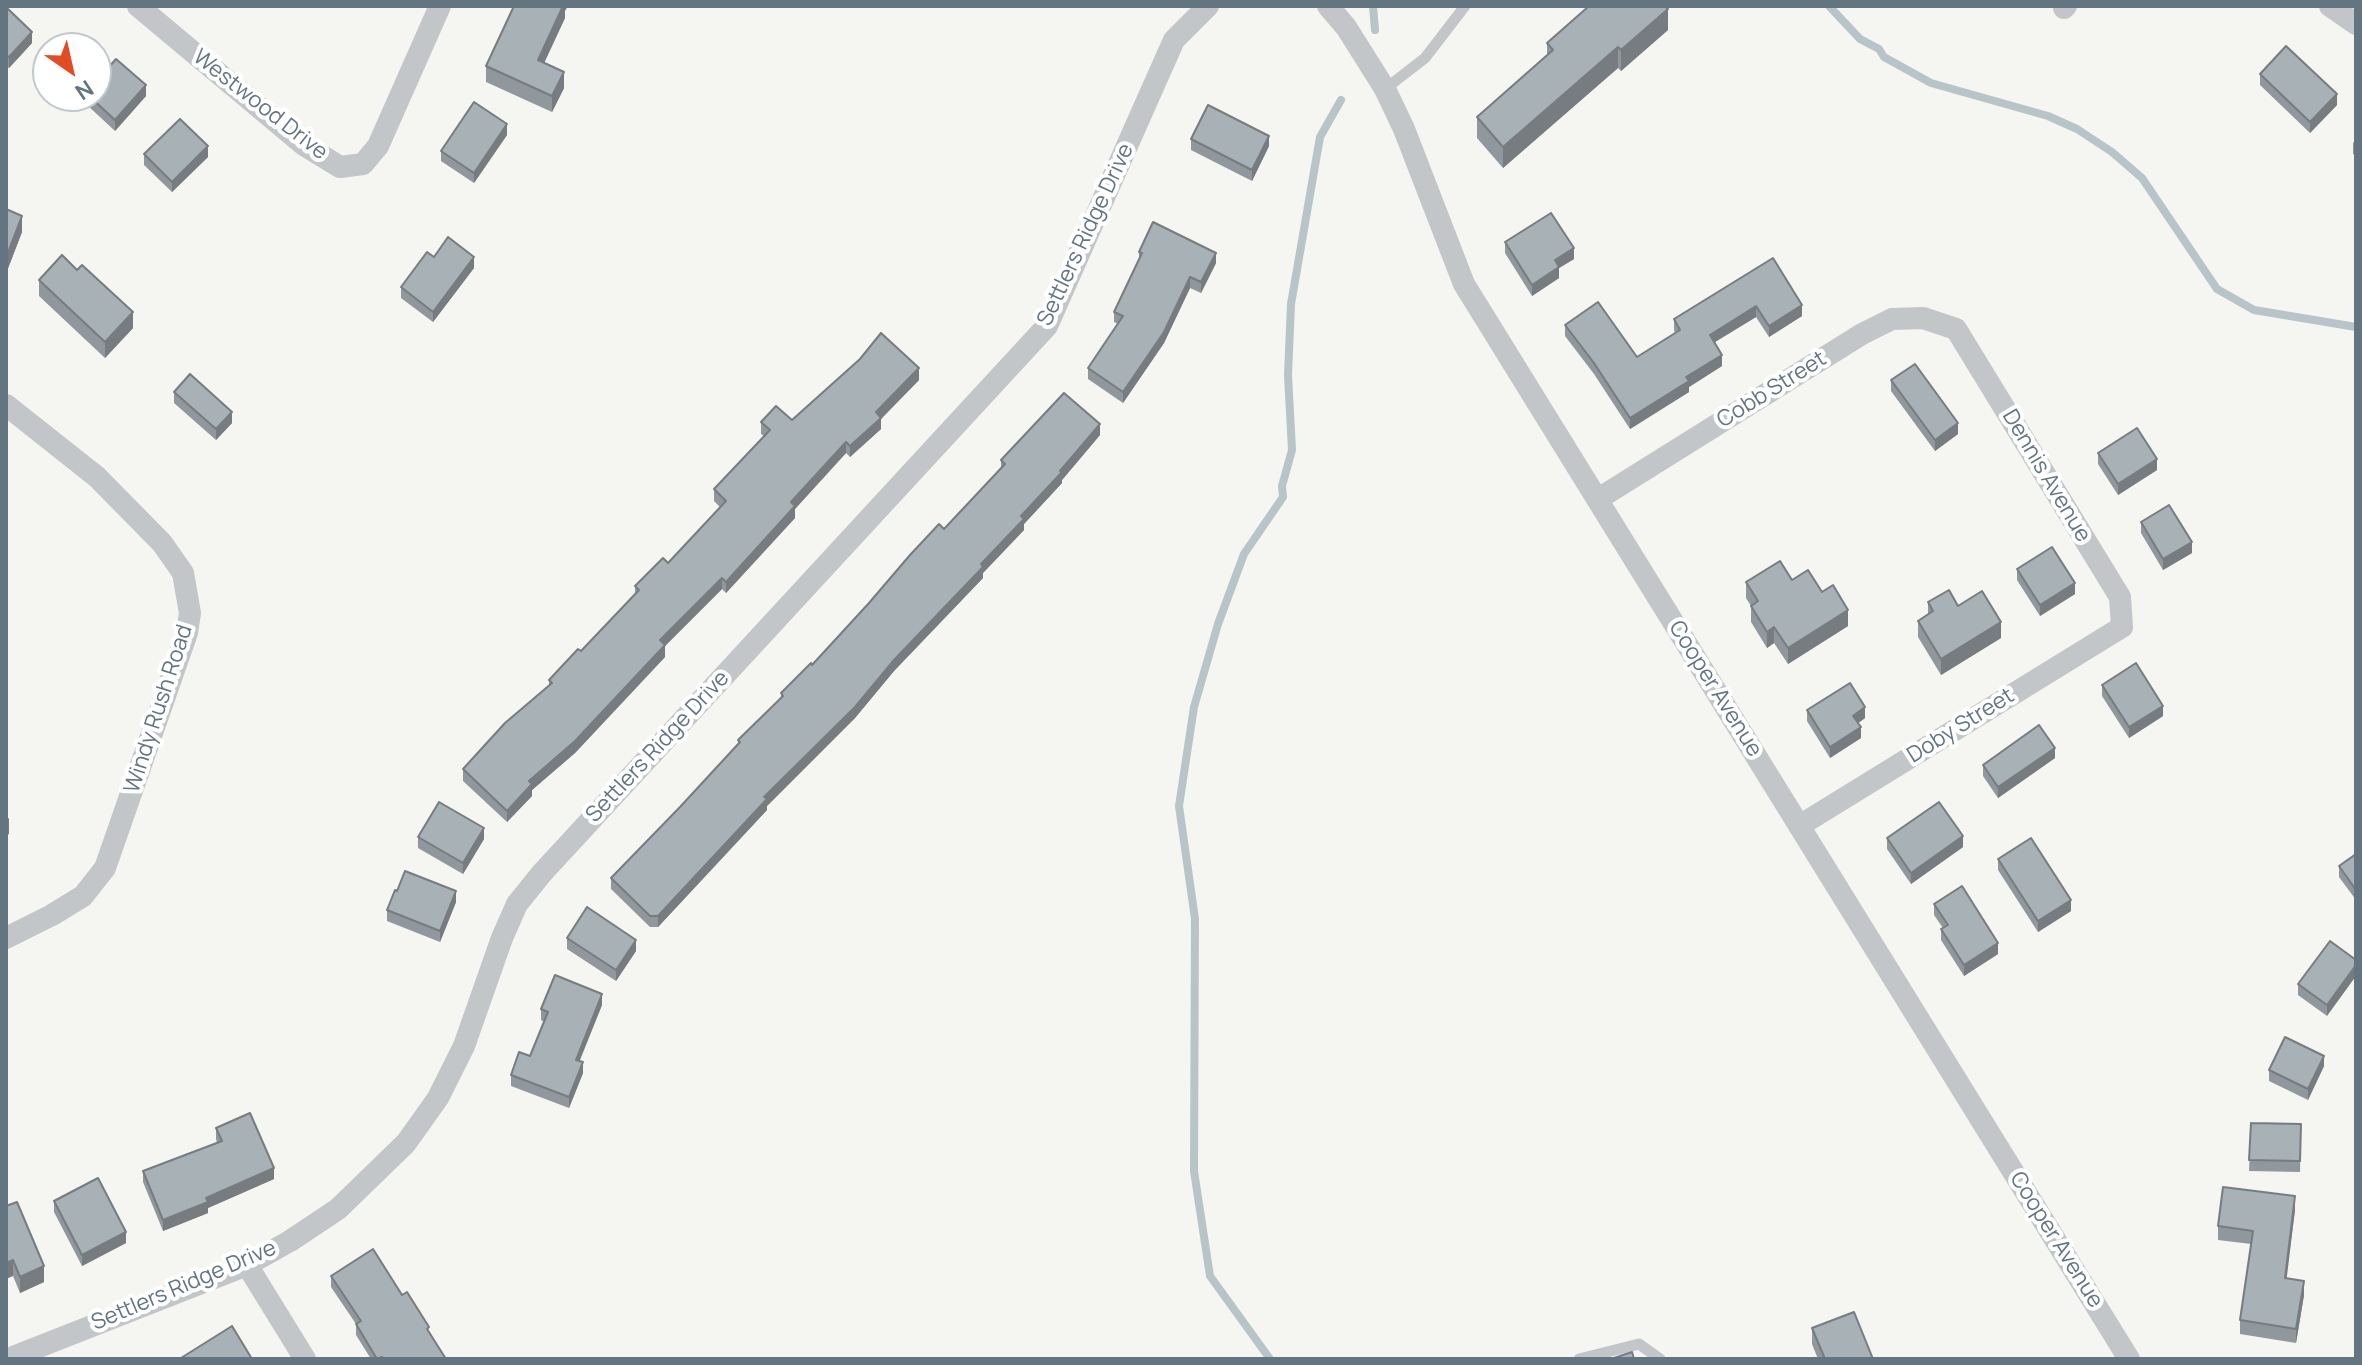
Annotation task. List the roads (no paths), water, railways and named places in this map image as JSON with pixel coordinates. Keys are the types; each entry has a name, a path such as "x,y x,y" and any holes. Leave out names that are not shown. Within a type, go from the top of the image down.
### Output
{"street":[{"name":"Westwood Drive","path":"138,6 304,145 340,167 363,164 378,146 440,6"},
{"name":"Settlers Ridge Drive","path":"8,1359 247,1265 338,1209 406,1143 438,1098 464,1046 517,904 542,873 1047,326 1174,40 1208,6"},
{"name":"Cooper Avenue","path":"1328,6 1346,27 1385,89 1404,129 1464,284 2129,1359"},
{"path":"2330,6 2356,24"},
{"name":"Cobb Street","path":"1598,499 1862,334 1892,319 1923,318 1956,329"},
{"name":"Dennis Avenue","path":"1956,329 2120,597 2122,627"},
{"name":"Windy Rush Road","path":"6,405 97,477 162,543 183,573 190,613 187,633 105,868 83,896 6,938"},
{"name":"Doby Street","path":"1799,826 2122,627"},
{"path":"247,1265 305,1359"}],"lane":[{"path":"1385,89 1425,58 1465,6"},
{"path":"1579,1359 1639,1344 1660,1359"}],"waterway":[{"path":"1373,6 1375,30"},
{"path":"1829,6 1860,39 1879,49 1884,57 1931,83 2048,116 2077,129 2112,152 2142,178 2217,289 2254,310 2356,327"},
{"path":"1270,1359 1210,1276 1194,1171 1195,919 1179,806 1194,707 1218,624 1244,554 1283,497 1282,486 1292,450 1288,375 1291,304 1320,137 1341,100"}]}
